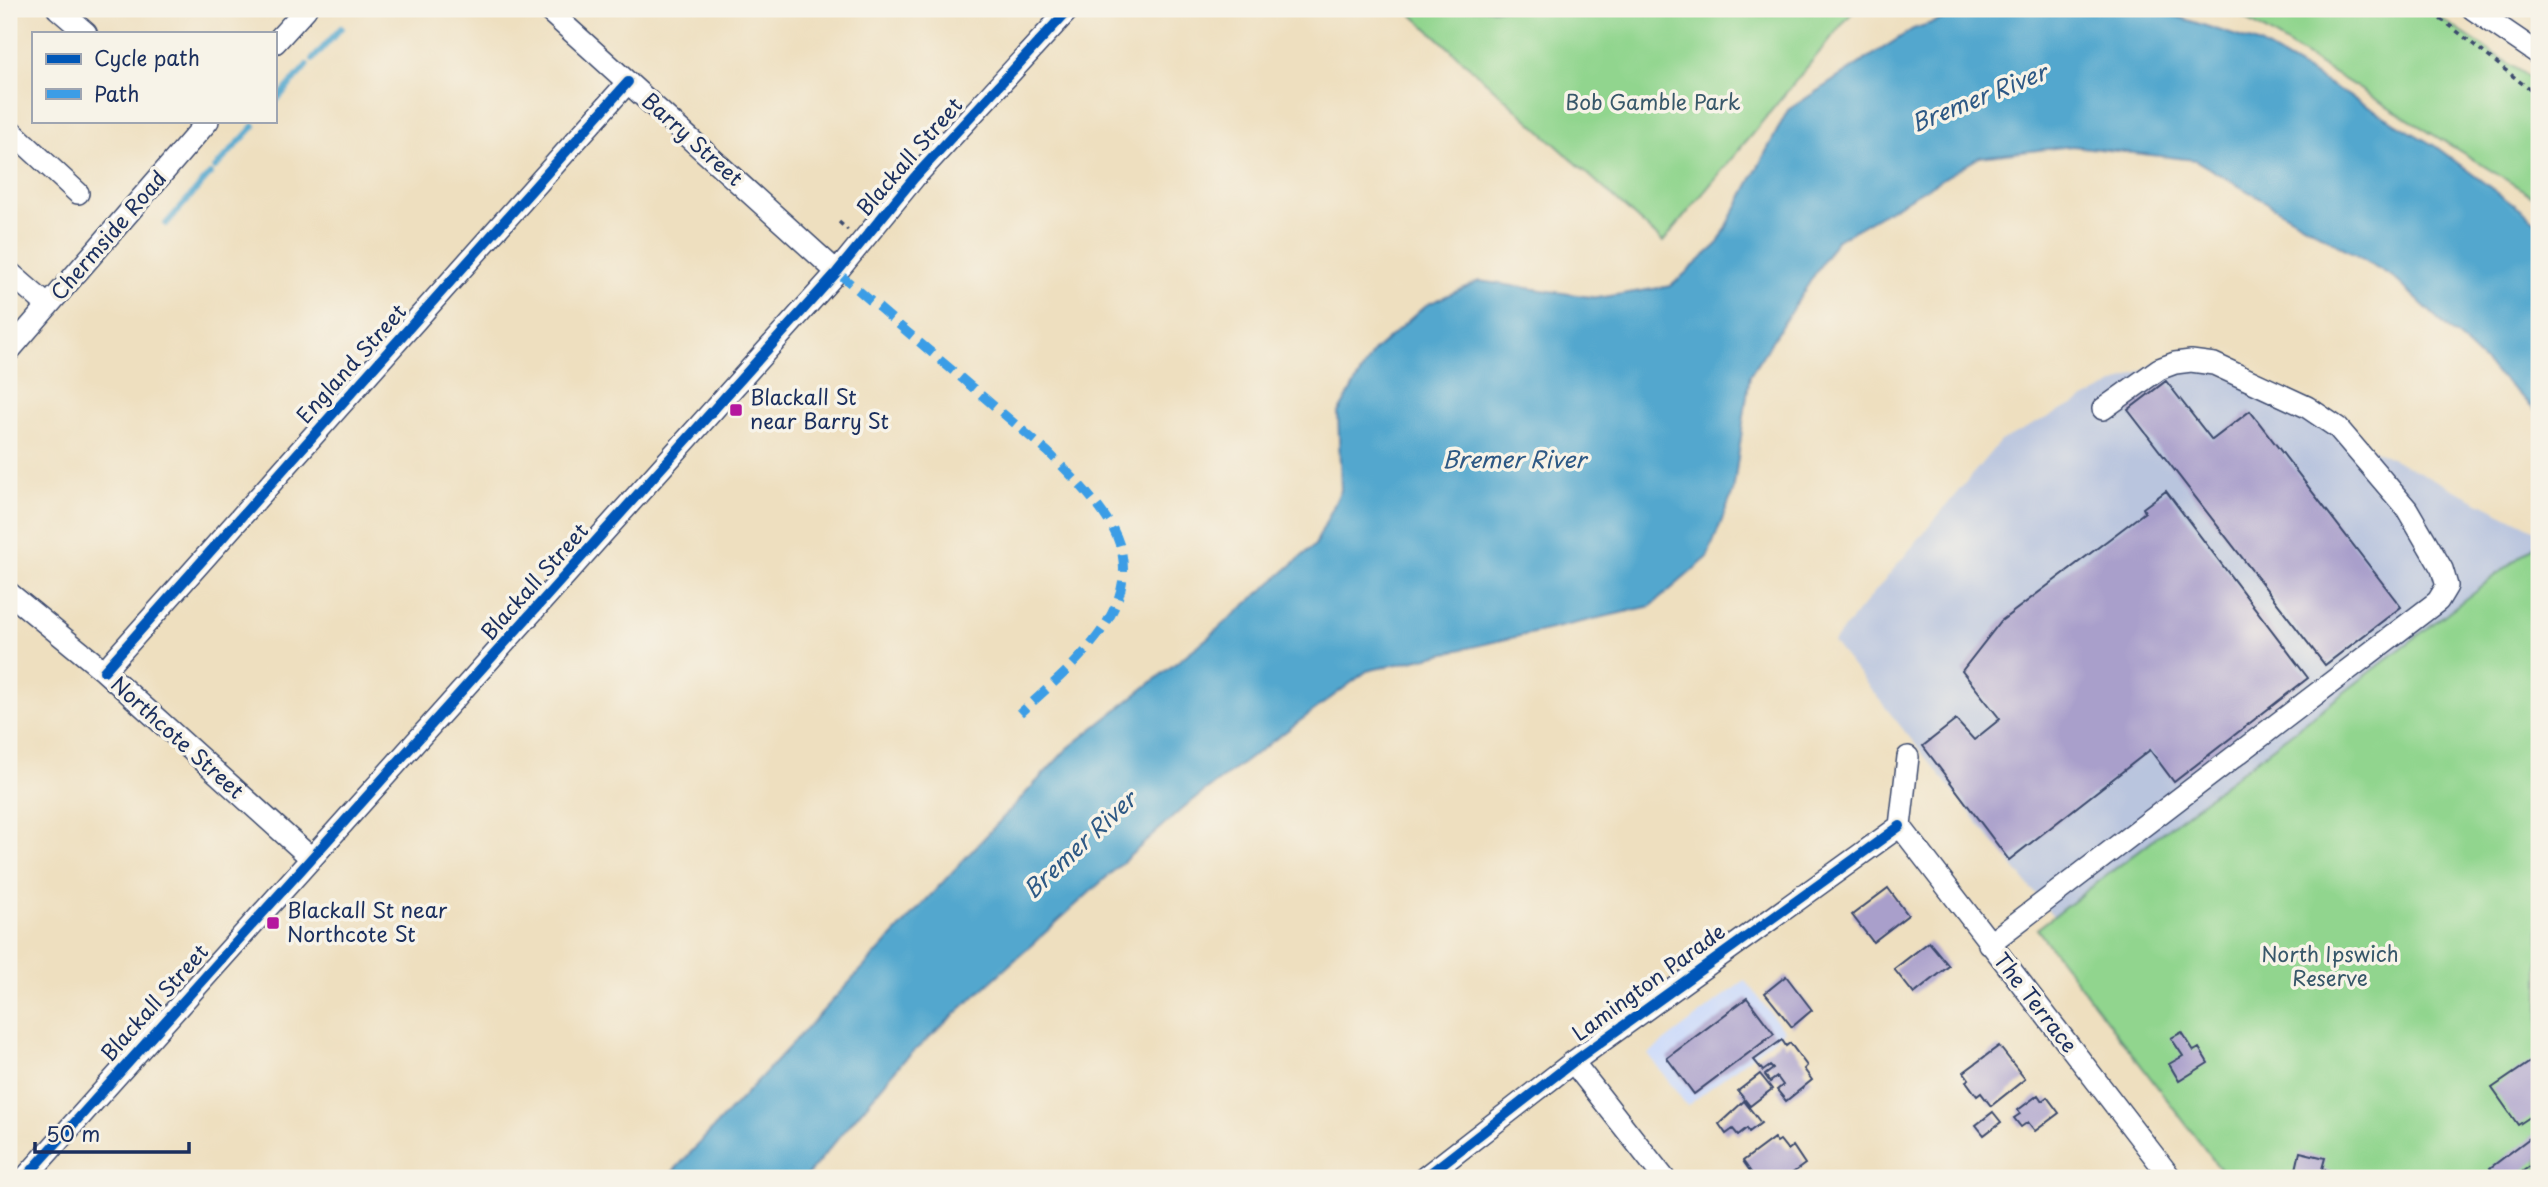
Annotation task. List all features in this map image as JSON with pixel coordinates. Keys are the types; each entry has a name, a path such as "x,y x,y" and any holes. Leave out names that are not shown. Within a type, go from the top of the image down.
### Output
{"street":[{"path":"58,9 85,32"},
{"path":"276,42 306,9"},
{"name":"Barry Street","path":"547,9 837,272"},
{"name":"Blackall Street","path":"25,1178 837,272 914,178 1069,9"},
{"path":"2473,9 2539,54"},
{"name":"England Street","path":"103,671 628,82"},
{"name":"Chermside Road","path":"9,351 207,122"},
{"path":"9,129 78,193"},
{"path":"9,272 48,306"},
{"path":"1989,944 2438,601 2447,586 2442,569 2407,509 2338,428 2307,407 2214,365 2191,361 2159,369 2103,409"},
{"name":"Northcote Street","path":"9,593 103,671 311,858"},
{"path":"1900,826 1908,757"},
{"name":"The Terrace","path":"1900,826 2171,1178"},
{"name":"Lamington Parade","path":"1424,1178 1573,1062 1900,826"},
{"path":"1573,1062 1664,1178"}],"path":[{"path":"2423,9 2448,24 2539,97"}],"shaded area":[{"path":"2179,352 2539,532 2539,542 2053,916 1833,642 2000,441"},
{"path":"1745,980 1784,1031 1687,1106 1648,1054"}],"green space":[{"name":"Bob Gamble Park","path":"1406,9 1855,9 1663,242"},
{"path":"2230,9 2427,9 2539,84 2539,200"},
{"name":"North Ipswich Reserve","path":"2539,542 2539,1178 2227,1178 2037,929"}],"water":[{"name":"Bremer River","path":"1976,9 2154,9 2258,43 2435,146 2539,224 2539,413 2393,277 2195,160 2072,146 1980,157 1836,241 1750,375 1733,492 1707,558 1651,606 1367,671 1184,807 902,1062 805,1178 667,1178 1067,749 1205,640 1315,545 1341,490 1338,413 1373,352 1426,305 1479,281 1598,298 1671,286 1717,245 1788,110 1913,29"}],"building":[{"path":"2166,381 2212,440 2250,411 2401,607 2325,665 2128,410"},
{"path":"2166,491 2308,678 2174,782 2150,750 2009,860 1923,746 1956,720 1974,740 2000,719 1962,671 2001,621 2145,512 2143,508"},
{"path":"1888,888 1908,915 1873,942 1852,915"},
{"path":"1929,942 1949,966 1914,994 1894,969"},
{"path":"1786,976 1812,1010 1792,1027 1765,993"},
{"path":"1747,998 1774,1034 1694,1094 1667,1058"},
{"path":"2182,1032 2194,1051 2199,1048 2208,1063 2179,1081 2169,1064 2183,1056 2171,1038"},
{"path":"1782,1040 1786,1046 1790,1043 1807,1066 1804,1069 1812,1080 1786,1101 1777,1090 1783,1085 1777,1077 1770,1082 1765,1075 1773,1069 1770,1066 1763,1071 1754,1060"},
{"path":"1999,1046 2025,1079 1991,1106 1981,1093 1977,1096 1966,1081 1969,1079 1964,1072"},
{"path":"2539,1056 2539,1111 2518,1125 2492,1088"},
{"path":"1760,1074 1772,1089 1750,1106 1738,1091"},
{"path":"2038,1095 2042,1101 2047,1097 2059,1113 2035,1131 2028,1122 2021,1127 2014,1118 2020,1114 2018,1110"},
{"path":"1744,1101 1761,1123 1749,1132 1747,1128 1738,1135 1733,1129 1726,1134 1719,1124"},
{"path":"1993,1112 2001,1122 1984,1135 1976,1125"},
{"path":"2539,1131 2539,1159 2514,1178 2498,1178 2490,1168"},
{"path":"1774,1138 1777,1142 1780,1140 1788,1150 1793,1146 1805,1164 1787,1177 1785,1174 1779,1178 1755,1178 1743,1161"},
{"path":"2300,1152 2325,1158 2322,1169 2358,1178 2294,1178"}],"waterway":[{"path":"313,59 341,28"},
{"path":"276,101 307,65"},
{"path":"215,168 254,126"},
{"path":"166,224 210,174"}],"marked path":[{"path":"837,272 1048,452 1092,499 1113,529 1122,557 1122,583 1114,609 1100,633 1082,655 1020,713"}],"cycle path":[{"path":"25,1178 837,272 914,178 1069,9"},
{"path":"104,671 628,82"},
{"path":"1424,1178 1573,1062 1900,826"}],"place":[{"name":"Blackall St near Barry St","path":"736,410"},
{"name":"Blackall St near Northcote St","path":"273,923"}]}
